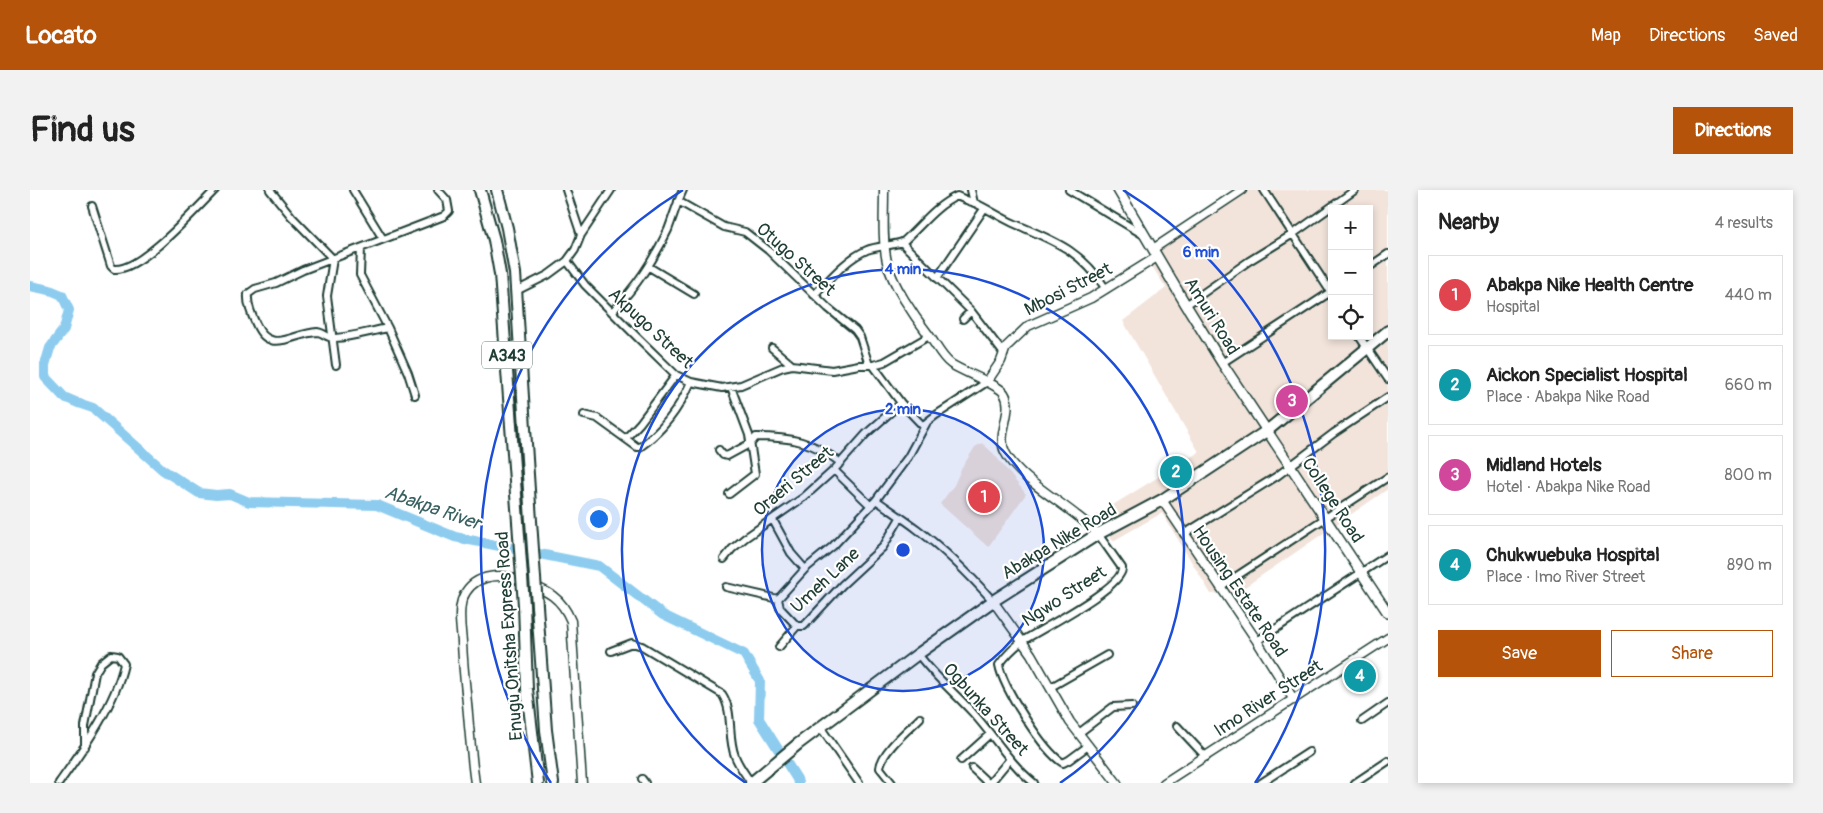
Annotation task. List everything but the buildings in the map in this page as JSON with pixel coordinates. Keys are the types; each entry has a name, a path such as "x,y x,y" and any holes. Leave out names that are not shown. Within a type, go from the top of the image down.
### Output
{"main road":[{"name":"Enugu Onitsha Express Road","path":"480,190 494,240 500,274 524,605 526,689 537,778"},
{"name":"Enugu Onitsha Express Road","path":"498,190 508,228 516,291 546,730 553,783"},
{"name":"Amuri Road","path":"1118,190 1222,363 1269,432"},
{"name":"Abakpa Nike Road","path":"751,783 994,603 1100,536 1163,502 1269,432 1368,350 1388,331"},
{"name":"Abakpa Nike Road","path":"1368,350 1388,336"},
{"name":"College Road","path":"1269,432 1388,613"},
{"name":"Abakpa Nike Road","path":"761,783 800,747"}],"street":[{"path":"92,206 111,266 117,270 139,261 181,224 215,190"},
{"path":"270,190 332,260"},
{"path":"352,190 383,239"},
{"path":"388,328 332,339 319,332 300,335 282,342 265,338 253,319 248,294 255,289 276,283 303,270 444,216 448,211 447,200 438,190"},
{"path":"566,190 581,234"},
{"path":"516,291 548,275 567,261 575,250 581,234 611,190"},
{"path":"612,312 633,289 649,267 668,228 683,190"},
{"path":"884,190 887,262 891,274 913,313 948,362 966,373 997,386 1004,392 1007,407 1002,443 1005,452 1025,476 1080,516 1100,536"},
{"path":"972,190 974,203"},
{"path":"1068,190 1145,236"},
{"name":"Mbosi Street","path":"987,382 1001,361 1006,347 1028,326 1106,289 1242,190"},
{"path":"1264,190 1328,287"},
{"path":"1186,305 1355,190"},
{"path":"814,295 859,254 868,249 903,243 942,204 957,196 1036,232 1072,251 1090,267 1106,289"},
{"name":"Otugo Street","path":"678,201 724,227 744,232 755,239 814,295 855,330 860,337 871,365 901,403 924,426"},
{"path":"937,278 984,209"},
{"path":"903,243 971,312 1004,354"},
{"path":"361,248 360,275 388,328 408,373 415,395"},
{"path":"1373,264 1388,254"},
{"path":"332,260 327,296 336,365"},
{"name":"Akpugo Street","path":"567,261 584,285 676,375 691,382 722,388 740,385 792,365 832,370 859,365 871,365 884,362 929,336"},
{"path":"649,267 694,294"},
{"path":"1222,363 1328,294"},
{"path":"963,319 971,312"},
{"path":"1362,340 1388,379"},
{"path":"772,348 792,365"},
{"path":"626,438 640,423 676,375"},
{"path":"584,415 597,418 637,447 644,445 678,409 691,382"},
{"path":"924,426 936,415 987,382"},
{"path":"729,494 755,474 752,441 730,387"},
{"path":"1184,534 1292,466 1334,433 1388,397"},
{"name":"Oraeri Street","path":"724,559 745,538 804,497 841,463 866,434 901,403"},
{"name":"Umeh Lane","path":"900,518 882,547 842,585 804,626 797,626 780,608 778,599 805,569 833,546 876,500 908,457 924,426"},
{"path":"719,450 723,455 727,456 756,437 791,439 826,451 841,463"},
{"path":"834,470 871,506"},
{"path":"1220,587 1388,477"},
{"path":"876,500 916,528 972,577 1022,641 1051,687 1065,714 1117,783"},
{"name":"Housing Estate Road","path":"1163,502 1257,641 1294,700"},
{"path":"772,520 791,553 805,569"},
{"name":"Ngwo Street","path":"1088,746 1069,760 1060,761 1046,746 1013,698 999,665 1006,655 1022,641 1101,593 1121,576 1122,568 1100,536"},
{"path":"1257,641 1388,555"},
{"path":"475,783 460,613 462,601 468,588 480,579 494,575 507,575 546,591 558,599 566,609 571,620 582,783"},
{"path":"726,587 778,599"},
{"path":"779,647 797,626"},
{"name":"Imo River Street","path":"1164,783 1388,638"},
{"path":"611,651 632,643 642,646 722,694 727,702 734,756 751,783"},
{"path":"59,783 85,747 114,692 124,664 118,656 111,655 101,663 96,673 85,726 85,747"},
{"path":"1051,687 1107,655"},
{"name":"Ogbunka Street","path":"920,656 935,676 973,713 1010,759 1034,783"},
{"path":"1362,720 1388,703"},
{"path":"1079,733 1113,707 1132,706"},
{"path":"892,783 880,768 880,763 886,752 920,718"},
{"path":"1178,726 1206,757"},
{"path":"822,730 859,783"},
{"path":"961,760 990,734"},
{"path":"1261,783 1308,752"},
{"path":"972,768 989,783 1010,759"},
{"path":"1355,783 1388,761"},
{"path":"532,783 537,778"}],"shaded area":[{"path":"1249,190 1388,190 1388,489 1239,591 1211,594 1162,513 1113,541 1095,516 1199,452 1123,321 1166,288 1146,257"},
{"path":"982,443 994,454 1026,494 988,547 940,504 954,485 961,469 975,447"}],"waterway":[{"name":"Abakpa River","path":"30,286 50,290 62,295 69,310 64,329 50,348 45,365 45,377 64,397 93,408 163,470 199,493 230,494 249,502 377,505 455,537 599,566 663,615 744,654 760,681 759,719 798,783"}],"place":[{"name":"Midland Hotels","path":"1292,401"},
{"name":"Aickon Specialist Hospital","path":"1176,472"},
{"name":"Abakpa Nike Health Centre","path":"984,497"},
{"name":"Chukwuebuka Hospital","path":"1360,676"}]}
